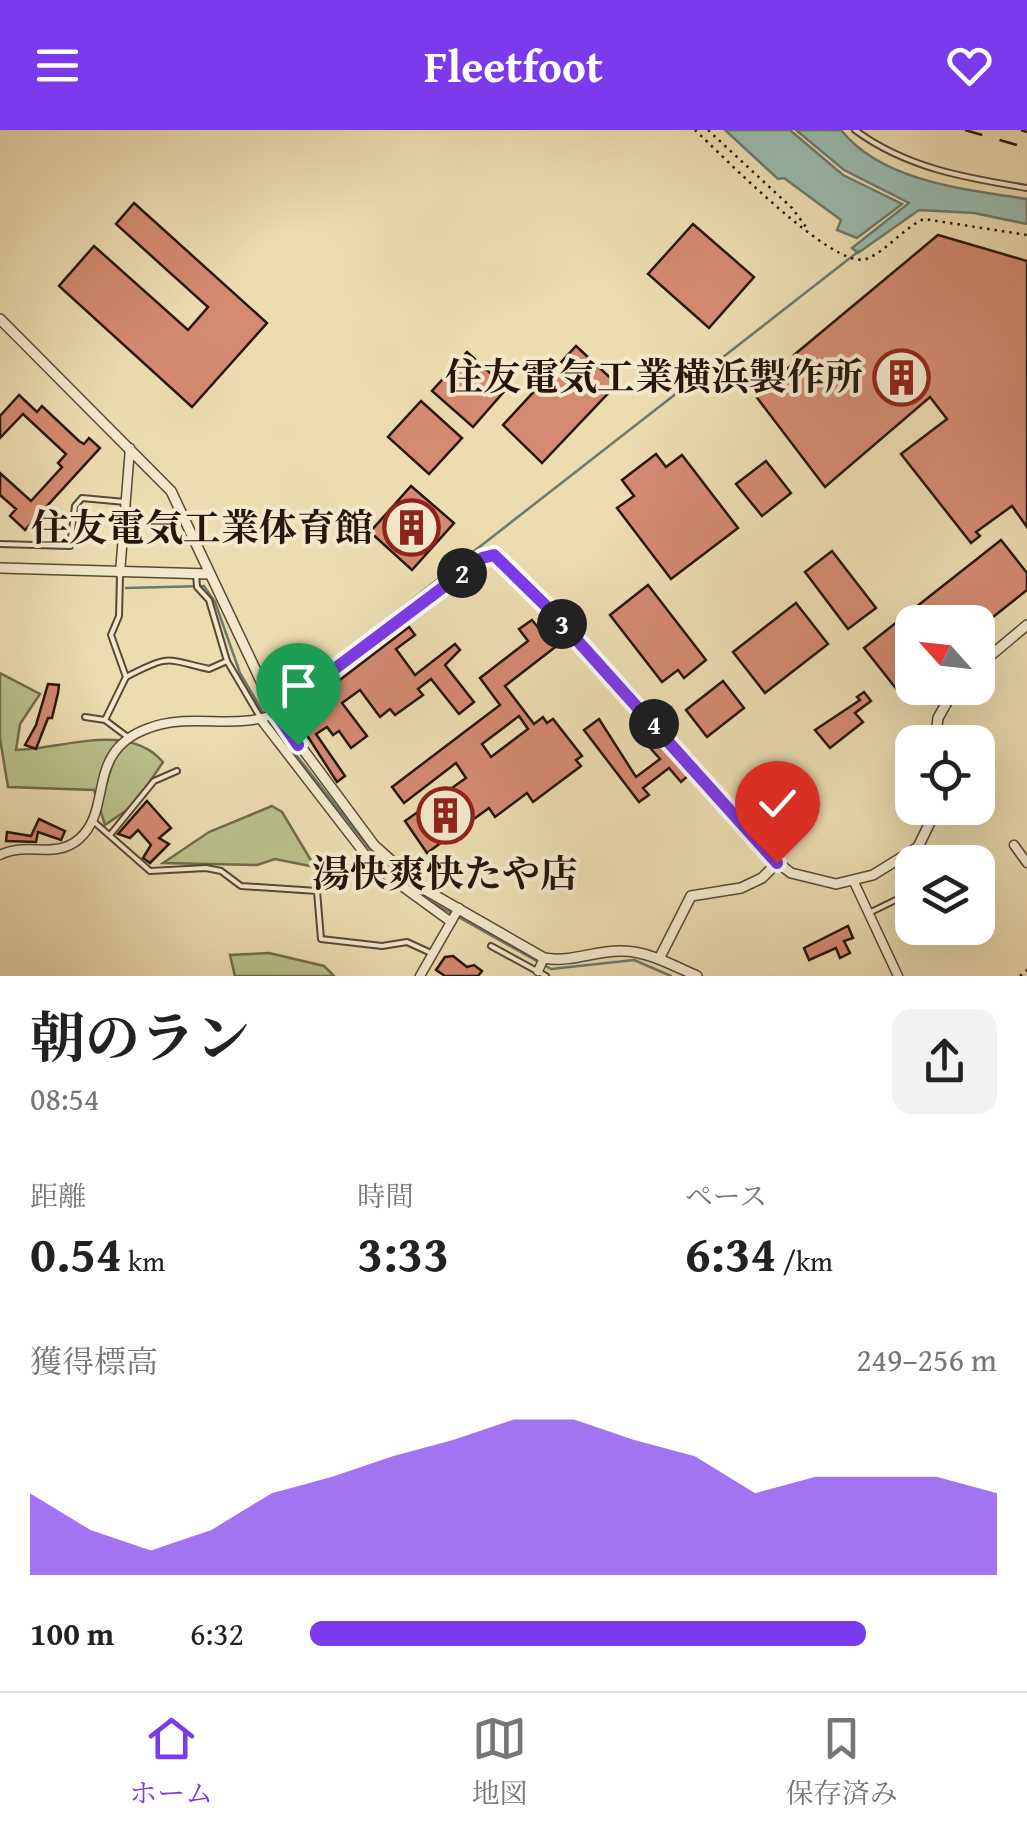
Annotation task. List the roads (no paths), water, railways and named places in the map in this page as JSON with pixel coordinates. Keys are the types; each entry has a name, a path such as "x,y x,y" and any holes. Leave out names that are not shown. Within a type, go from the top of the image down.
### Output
{"street":[{"path":"0,319 171,491 268,695 270,715 374,866 393,885 451,922"},
{"path":"120,573 130,447"},
{"path":"0,856 14,848 60,850 79,839 93,820 105,770 114,751 129,738 149,727 196,718 270,715 482,558 494,555 550,610 777,863 808,880 854,882 911,854 931,825"},
{"path":"0,568 210,574"},
{"path":"995,651 1027,624"},
{"path":"270,715 389,862 543,967 557,960 623,950 659,959 697,976"},
{"path":"1014,845 1027,862"},
{"path":"659,959 691,896 741,888 762,878 777,863"},
{"path":"854,882 898,976"},
{"path":"420,976 459,908"}],"lane":[{"path":"856,130 885,150 950,176 1027,188"},
{"path":"0,544 70,546 75,506 82,498 125,502"},
{"path":"120,573 119,616 111,635 126,677"},
{"path":"196,574 197,587 203,590 214,614 228,661 270,715"},
{"path":"105,720 126,677 165,659 181,658 209,669 228,661"},
{"path":"85,717 105,720 129,738"},
{"path":"110,835 154,781 178,771"},
{"path":"93,820 150,871 206,868 221,871 241,886 317,890 321,939 382,946 407,942 431,953"},
{"path":"869,913 895,900"},
{"path":"491,946 543,967"}],"waterway":[{"path":"278,704 859,251"},
{"path":"126,588 204,586 215,602 240,673 263,712"},
{"path":"268,719 386,870"},
{"path":"421,896 551,969 634,960 671,976"}],"railway":[{"path":"965,130 1027,148"},
{"path":"1021,130 1027,132"}],"place":[{"name":"住友電気工業横浜製作所","path":"902,377"},
{"name":"住友電気工業体育館","path":"412,528"},
{"name":"湯快爽快たや店","path":"445,816"}]}
